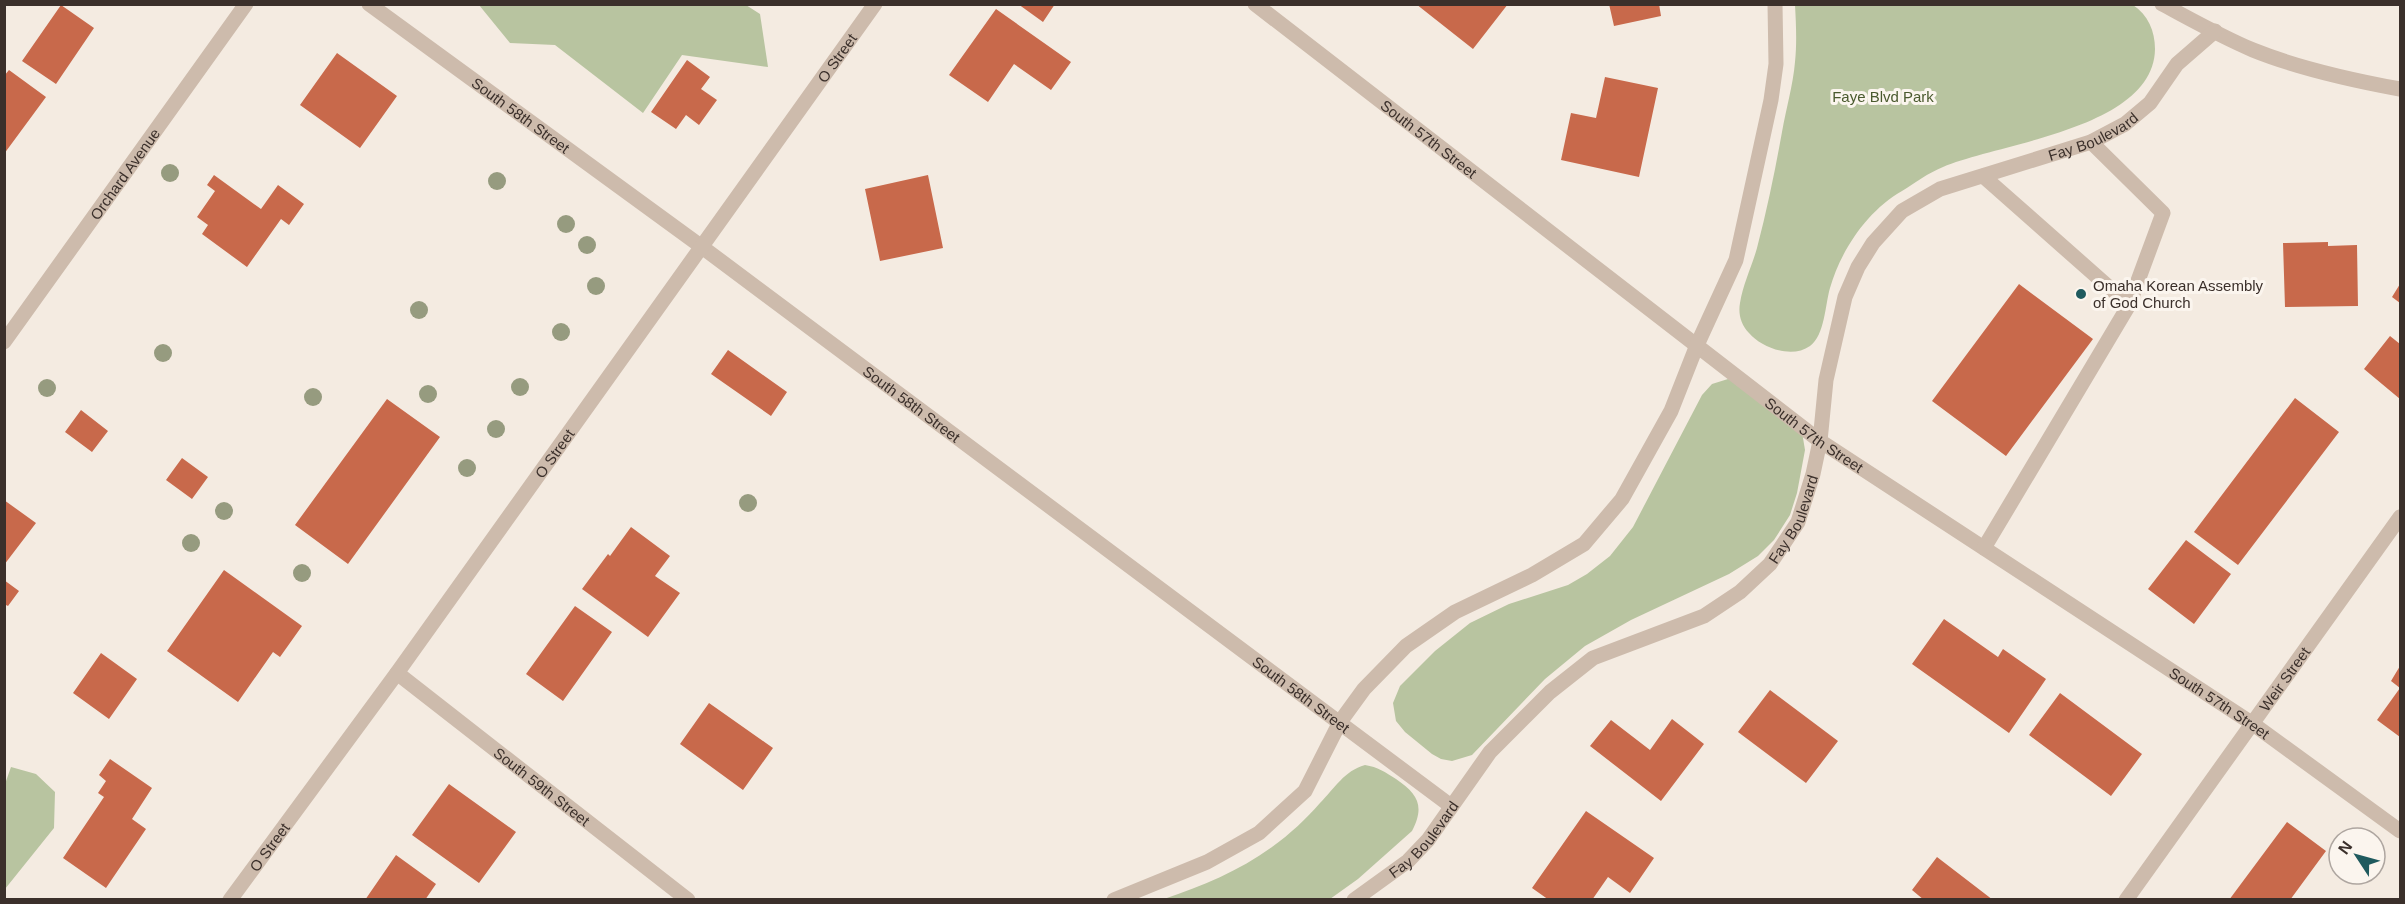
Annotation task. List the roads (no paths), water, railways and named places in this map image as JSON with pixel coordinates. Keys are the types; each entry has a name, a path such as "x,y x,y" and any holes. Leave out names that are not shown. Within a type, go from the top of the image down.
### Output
{"street":[{"name":"Orchard Avenue","path":"4,342 246,4"},
{"name":"South 58th Street","path":"369,4 702,247 1451,806"},
{"name":"O Street","path":"230,900 397,673 875,4"},
{"name":"South 57th Street","path":"1255,4 1820,441 2253,724 2400,831"},
{"path":"1114,900 1207,862 1259,833 1305,790 1340,722 1364,689 1406,646 1455,612 1532,575 1584,544 1622,500 1671,411 1697,345 1736,260 1772,100 1776,64 1775,4"},
{"path":"2163,4 2254,50 2305,68 2400,89"},
{"name":"Fay Boulevard","path":"1354,900 1408,861 1428,840 1490,752 1558,685 1593,658 1704,615 1740,592 1770,564 1798,522 1813,474 1820,441 1826,380 1845,297 1873,243 1902,211 1940,189 2091,142 2125,124 2150,103 2177,64 2215,31"},
{"path":"1984,548 2129,305 2163,213 2091,142"},
{"path":"1983,176 2129,305"},
{"name":"Weir Street","path":"2126,900 2400,517"},
{"name":"South 59th Street","path":"397,673 688,900"}],"place":[{"name":"Omaha Korean Assembly of God Church","path":"2081,294"}],"park label":[{"name":"Faye Blvd Park","path":"1883,96"}]}
